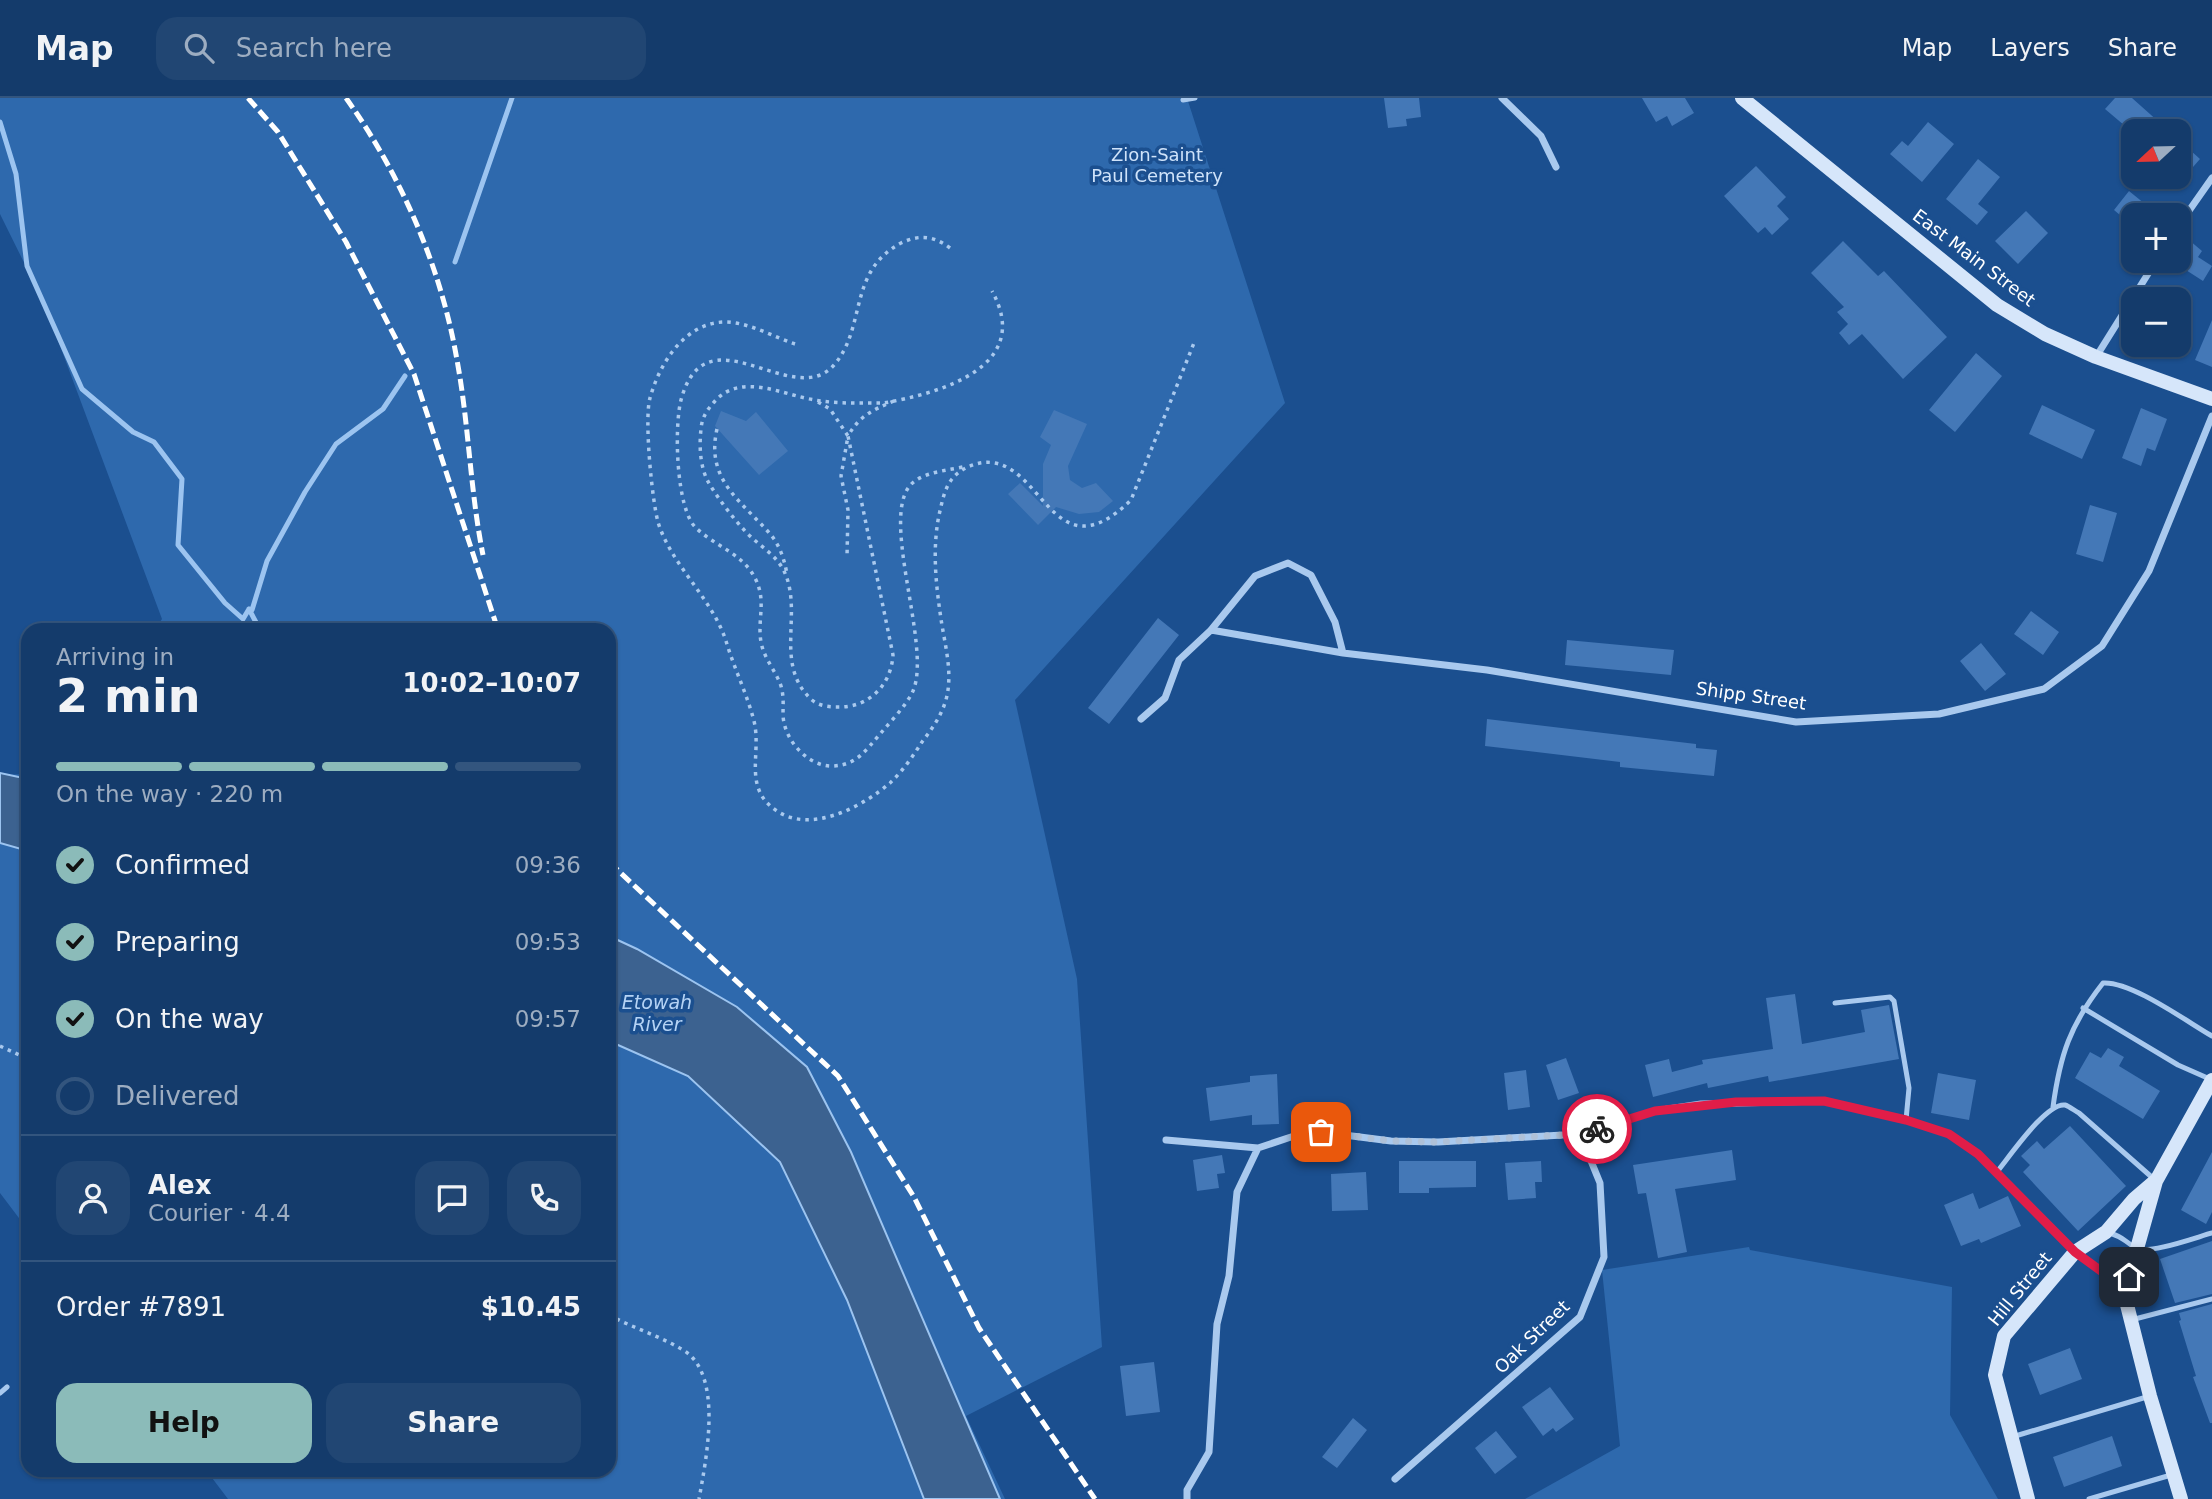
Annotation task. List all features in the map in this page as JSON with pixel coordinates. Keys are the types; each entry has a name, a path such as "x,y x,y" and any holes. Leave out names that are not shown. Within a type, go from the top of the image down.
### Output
{"main road":[{"name":"East Main Street","path":"1742,98 1997,305 2045,334 2096,357 2212,399"},
{"path":"2181,1499 2150,1396 2121,1282 2129,1277 2156,1181 2211,1084"},
{"path":"2075,1252 2106,1232 2134,1199 2156,1181"},
{"name":"Hill Street","path":"2011,1437 1995,1375 2004,1336 2075,1252"},
{"path":"2011,1437 2028,1499"}],"street":[{"path":"1502,98 1541,136 1556,167"},
{"path":"2191,208 2212,178"},
{"path":"2096,357 2148,273"},
{"name":"Shipp Street","path":"1211,630 1343,653 1487,670 1796,722 1939,714 2044,689 2102,646 2149,571 2212,416"},
{"path":"1141,719 1165,698 1180,660 1211,630 1255,576 1288,563 1311,575 1335,622 1343,653"},
{"path":"1166,1140 1258,1148 1285,1138 1321,1132 1391,1141 1438,1142 1580,1134 1655,1111 1736,1102 1824,1101 1906,1120 1949,1134 1978,1154 2075,1252 2112,1279 2121,1282"},
{"name":"Oak Street","path":"1395,1479 1580,1317 1604,1257 1600,1183 1580,1134"},
{"path":"1187,1499 1188,1490 1209,1452 1217,1324 1228,1276 1237,1192 1258,1148"}],"lane":[{"path":"1184,100 1195,98"},
{"path":"1996,1173 2053,1107 2067,1037 2083,1008 2103,984 2113,982 2212,1036"},
{"path":"1835,1003 1881,996 1890,997 1894,1001 1909,1088 1906,1120"},
{"path":"2083,1008 2211,1084"},
{"path":"2053,1107 2065,1105 2079,1113 2156,1181"},
{"path":"2106,1232 2125,1237 2136,1248 2147,1250 2212,1233"},
{"path":"2132,1320 2212,1299"},
{"path":"0,1393 7,1387"},
{"path":"2011,1437 2150,1396"},
{"path":"2089,1499 2174,1474"}],"path":[{"path":"950,248 932,237 910,239 890,249 872,268 860,292 845,350 832,368 818,375 798,377 760,369 731,358 713,362 698,369 687,383 681,403 678,435 682,496 687,514 695,527 738,556 754,575 763,598 761,641 784,697 783,716 787,732 799,750 815,762 833,766 859,760 913,691 917,672 913,611 900,535 906,491 915,481 990,461 1007,467 1024,479 1056,517 1068,522 1098,524 1115,516 1130,500 1194,343"},
{"path":"847,557 848,510 841,476 848,436 856,421 868,412 894,401 960,382 991,359 1002,331 1003,318 992,291"},
{"path":"795,344 746,325 725,322 703,327 683,336 664,366 649,400 649,431 658,522 725,638 755,726 754,777 761,796 776,810 791,818 811,821 857,804 890,783 939,718 946,701 950,677 936,581 935,534 943,499 952,478 969,465"},
{"path":"788,580 776,559 747,533 709,483 701,461 702,420 720,395 744,386 816,400 853,403 894,401"},
{"path":"717,429 714,441 721,475 747,513 772,536 784,558 792,609 789,651 797,679 813,701 827,707 857,705 870,699 884,683 893,655 848,436 830,409 816,400"},
{"path":"0,1046 21,1056"},
{"path":"616,1318 684,1350 704,1373 708,1418 699,1499"}],"green space":[{"name":"Zion-Saint Paul Cemetery","path":"0,98 1187,98 1285,403 1015,700 1077,979 1102,1347 966,1416 1005,1499 228,1499 211,1477 616,1477 616,623 159,623 162,619 44,303 0,214"},
{"path":"21,774 21,1221 0,1193 0,775"},
{"path":"1749,1247 1750,1250 1952,1287 1950,1415 1998,1499 1525,1499 1620,1446 1602,1270"}],"water":[{"path":"0,773 21,778 21,849 0,843"},
{"name":"Etowah River","path":"616,939 737,1007 807,1067 851,1152 1000,1499 924,1499 847,1300 780,1162 688,1076 616,1044"}],"building":[{"path":"1384,98 1419,98 1421,117 1406,119 1407,126 1388,128"},
{"path":"1642,98 1685,98 1694,113 1672,126 1667,116 1656,122"},
{"path":"2115,98 2132,98 2156,119 2121,119 2121,123 2105,109"},
{"path":"1928,122 1954,144 1922,182 1890,154 1902,141 1908,146"},
{"path":"2191,151 2200,159 2191,169"},
{"path":"1978,159 2000,177 1978,204 1988,212 1977,225 1946,199"},
{"path":"1756,166 1786,197 1777,206 1789,219 1772,235 1765,227 1758,233 1724,196"},
{"path":"2129,191 2144,203 2121,203 2121,216 2114,210"},
{"path":"2026,211 2048,233 2018,264 1995,241"},
{"path":"1843,241 1878,276 1884,271 1947,337 1903,379 1862,334 1849,345 1839,333 1848,324 1837,312 1844,307 1811,273"},
{"path":"2191,242 2202,251 2198,257 2212,266 2203,281 2191,273"},
{"path":"2212,320 2212,367 2195,360"},
{"path":"1976,353 2002,376 1955,432 1929,410"},
{"path":"2042,405 2095,430 2082,459 2029,434"},
{"path":"2141,408 2167,419 2155,451 2147,448 2141,466 2122,458"},
{"path":"1054,410 1087,424 1068,466 1070,480 1082,488 1096,483 1113,501 1099,512 1079,514 1056,507 1038,525 1008,494 1020,483 1043,506 1043,464 1051,445 1040,437"},
{"path":"721,411 746,421 756,412 788,451 759,475 715,426"},
{"path":"2090,505 2117,513 2103,562 2076,554"},
{"path":"2031,611 2059,632 2043,655 2014,634"},
{"path":"1158,618 1179,635 1109,724 1088,708"},
{"path":"1567,640 1674,650 1671,675 1565,665"},
{"path":"1981,643 2006,674 1985,691 1960,661"},
{"path":"1487,719 1696,744 1696,748 1717,750 1714,776 1620,767 1620,762 1485,746"},
{"path":"1795,994 1802,1044 1865,1032 1861,1010 1889,1005 1899,1059 1769,1082 1768,1076 1708,1088 1707,1083 1653,1097 1645,1065 1669,1059 1672,1072 1703,1064 1702,1060 1773,1049 1766,998"},
{"path":"2108,1048 2124,1057 2119,1066 2160,1091 2143,1119 2075,1078 2090,1052 2101,1058"},
{"path":"1566,1058 1579,1093 1558,1100 1546,1065"},
{"path":"1526,1070 1530,1107 1508,1110 1504,1073"},
{"path":"1938,1073 1976,1080 1969,1120 1931,1113"},
{"path":"1277,1074 1279,1124 1252,1125 1252,1115 1210,1121 1206,1088 1250,1082 1250,1076"},
{"path":"2070,1126 2126,1186 2078,1231 2023,1172 2030,1165 2021,1156 2037,1141 2044,1149"},
{"path":"1732,1150 1736,1180 1675,1189 1687,1252 1658,1258 1646,1193 1638,1194 1633,1165"},
{"path":"2212,1152 2212,1212 2206,1224 2181,1210"},
{"path":"1222,1155 1225,1173 1217,1174 1219,1188 1197,1191 1193,1160"},
{"path":"1399,1161 1476,1161 1476,1187 1429,1188 1429,1193 1399,1193"},
{"path":"1541,1161 1542,1182 1535,1182 1536,1198 1508,1200 1505,1163"},
{"path":"1366,1172 1368,1210 1332,1211 1331,1174"},
{"path":"1973,1193 1979,1209 2008,1196 2021,1226 1981,1243 1979,1239 1961,1246 1944,1205"},
{"path":"2212,1241 2212,1294 2175,1303 2160,1259"},
{"path":"2212,1304 2210,1423 2193,1377 2196,1376 2179,1313"},
{"path":"2070,1348 2082,1379 2040,1395 2028,1364"},
{"path":"1154,1362 1160,1412 1126,1416 1120,1366"},
{"path":"1550,1387 1574,1419 1556,1432 1553,1428 1543,1436 1522,1407"},
{"path":"1353,1418 1367,1430 1337,1468 1322,1457"},
{"path":"1496,1431 1517,1457 1495,1474 1475,1448"},
{"path":"2112,1436 2122,1466 2064,1487 2053,1457"}],"waterway":[{"path":"455,262 512,98"},
{"path":"0,122 16,174 27,266 82,389 133,432 154,442 182,479 178,545 225,603 243,619 249,609 252,610 267,561 305,492 336,444 383,409 405,376"},
{"path":"249,609 256,623"}],"railway":[{"path":"248,98 278,132 346,242 414,374 496,623"},
{"path":"346,98 401,190 441,291 461,384 483,555"},
{"path":"616,869 838,1076 914,1197 979,1328 1095,1499"}],"way so far":[{"path":"1321,1132 1391,1141 1438,1142 1580,1134 1597,1129"}],"route":[{"path":"1597,1129 1655,1111 1736,1102 1824,1101 1906,1120 1949,1134 1978,1154 2075,1252 2112,1279 2121,1282 2129,1277"}]}
